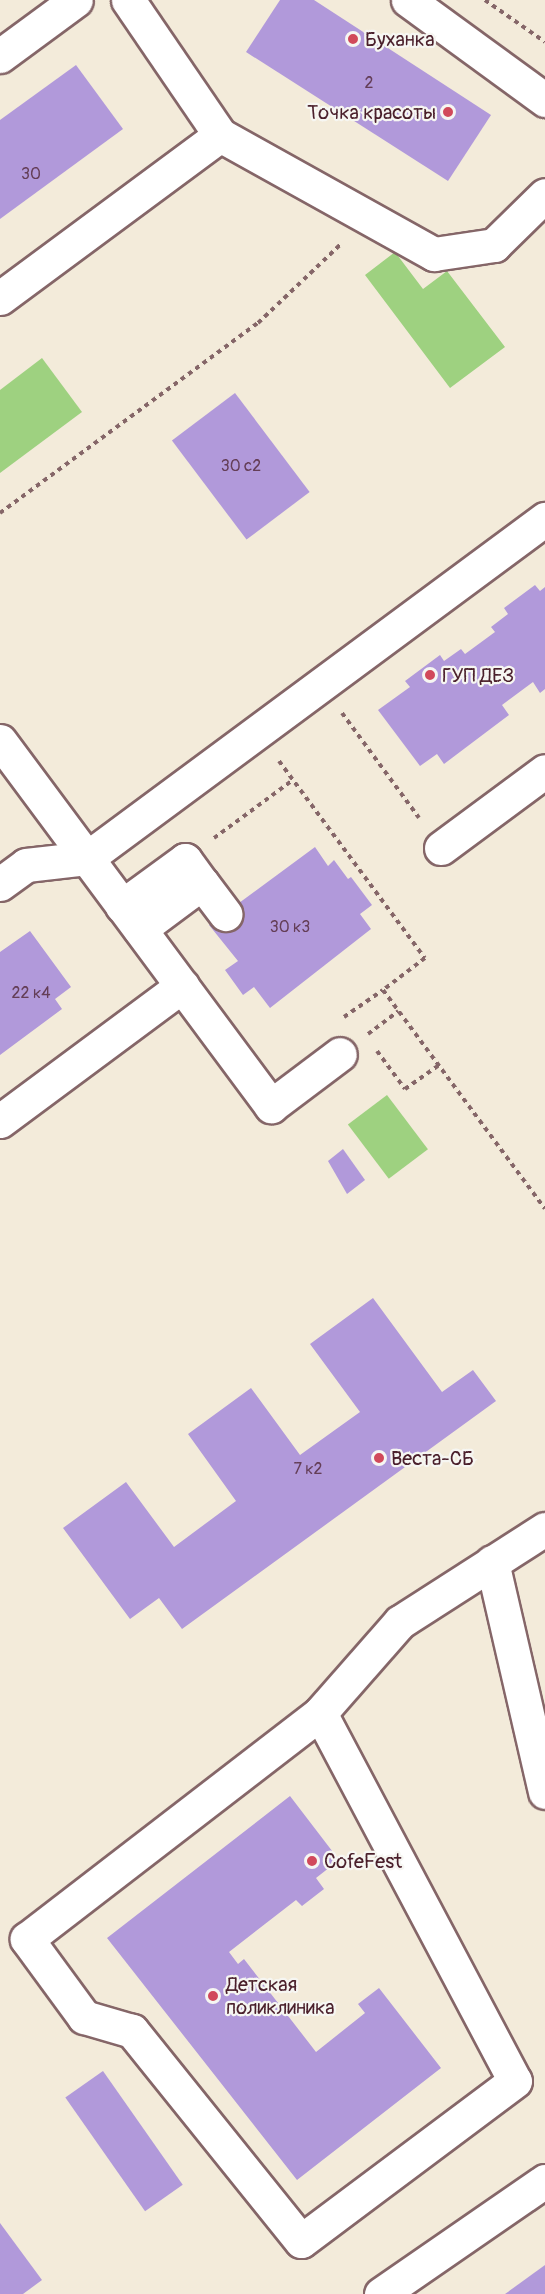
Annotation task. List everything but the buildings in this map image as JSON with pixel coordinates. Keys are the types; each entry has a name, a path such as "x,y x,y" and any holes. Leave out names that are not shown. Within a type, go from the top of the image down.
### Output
{"lane":[{"path":"0,56 76,0"},
{"path":"128,0 220,135 434,254 494,245 545,195"},
{"path":"408,0 545,100"},
{"path":"0,298 220,135"},
{"path":"0,884 26,865 87,858 545,519"},
{"path":"0,741 271,1106 340,1054"},
{"path":"441,848 545,771"},
{"path":"131,918 193,872 225,914"},
{"path":"0,1121 182,986"},
{"path":"320,1713 515,2082 301,2241 132,2031 84,2017 27,1939 320,1713 400,1622 545,1529"},
{"path":"492,1562 545,1792"},
{"path":"381,2294 545,2181"}],"path":[{"path":"485,0 545,42"},
{"path":"0,513 258,323 368,218"},
{"path":"320,685 441,848"},
{"path":"258,731 425,958 383,990 545,1209"},
{"path":"193,872 293,780"},
{"path":"349,1014 354,1021"},
{"path":"360,1028 405,1089 439,1065"}],"green space":[{"path":"395,252 423,289 447,271 505,347 450,388 365,275"},
{"path":"42,358 82,412 0,473 0,390"},
{"path":"387,1095 428,1149 389,1179 348,1124"}],"place":[{"name":"Буханка","path":"353,39"},
{"name":"Точка красоты","path":"448,112"},
{"name":"ГУП ДЕЗ","path":"430,675"},
{"name":"Веста-СБ","path":"379,1458"},
{"name":"CofeFest","path":"312,1861"},
{"name":"Детская поликлиника","path":"213,1996"}]}
